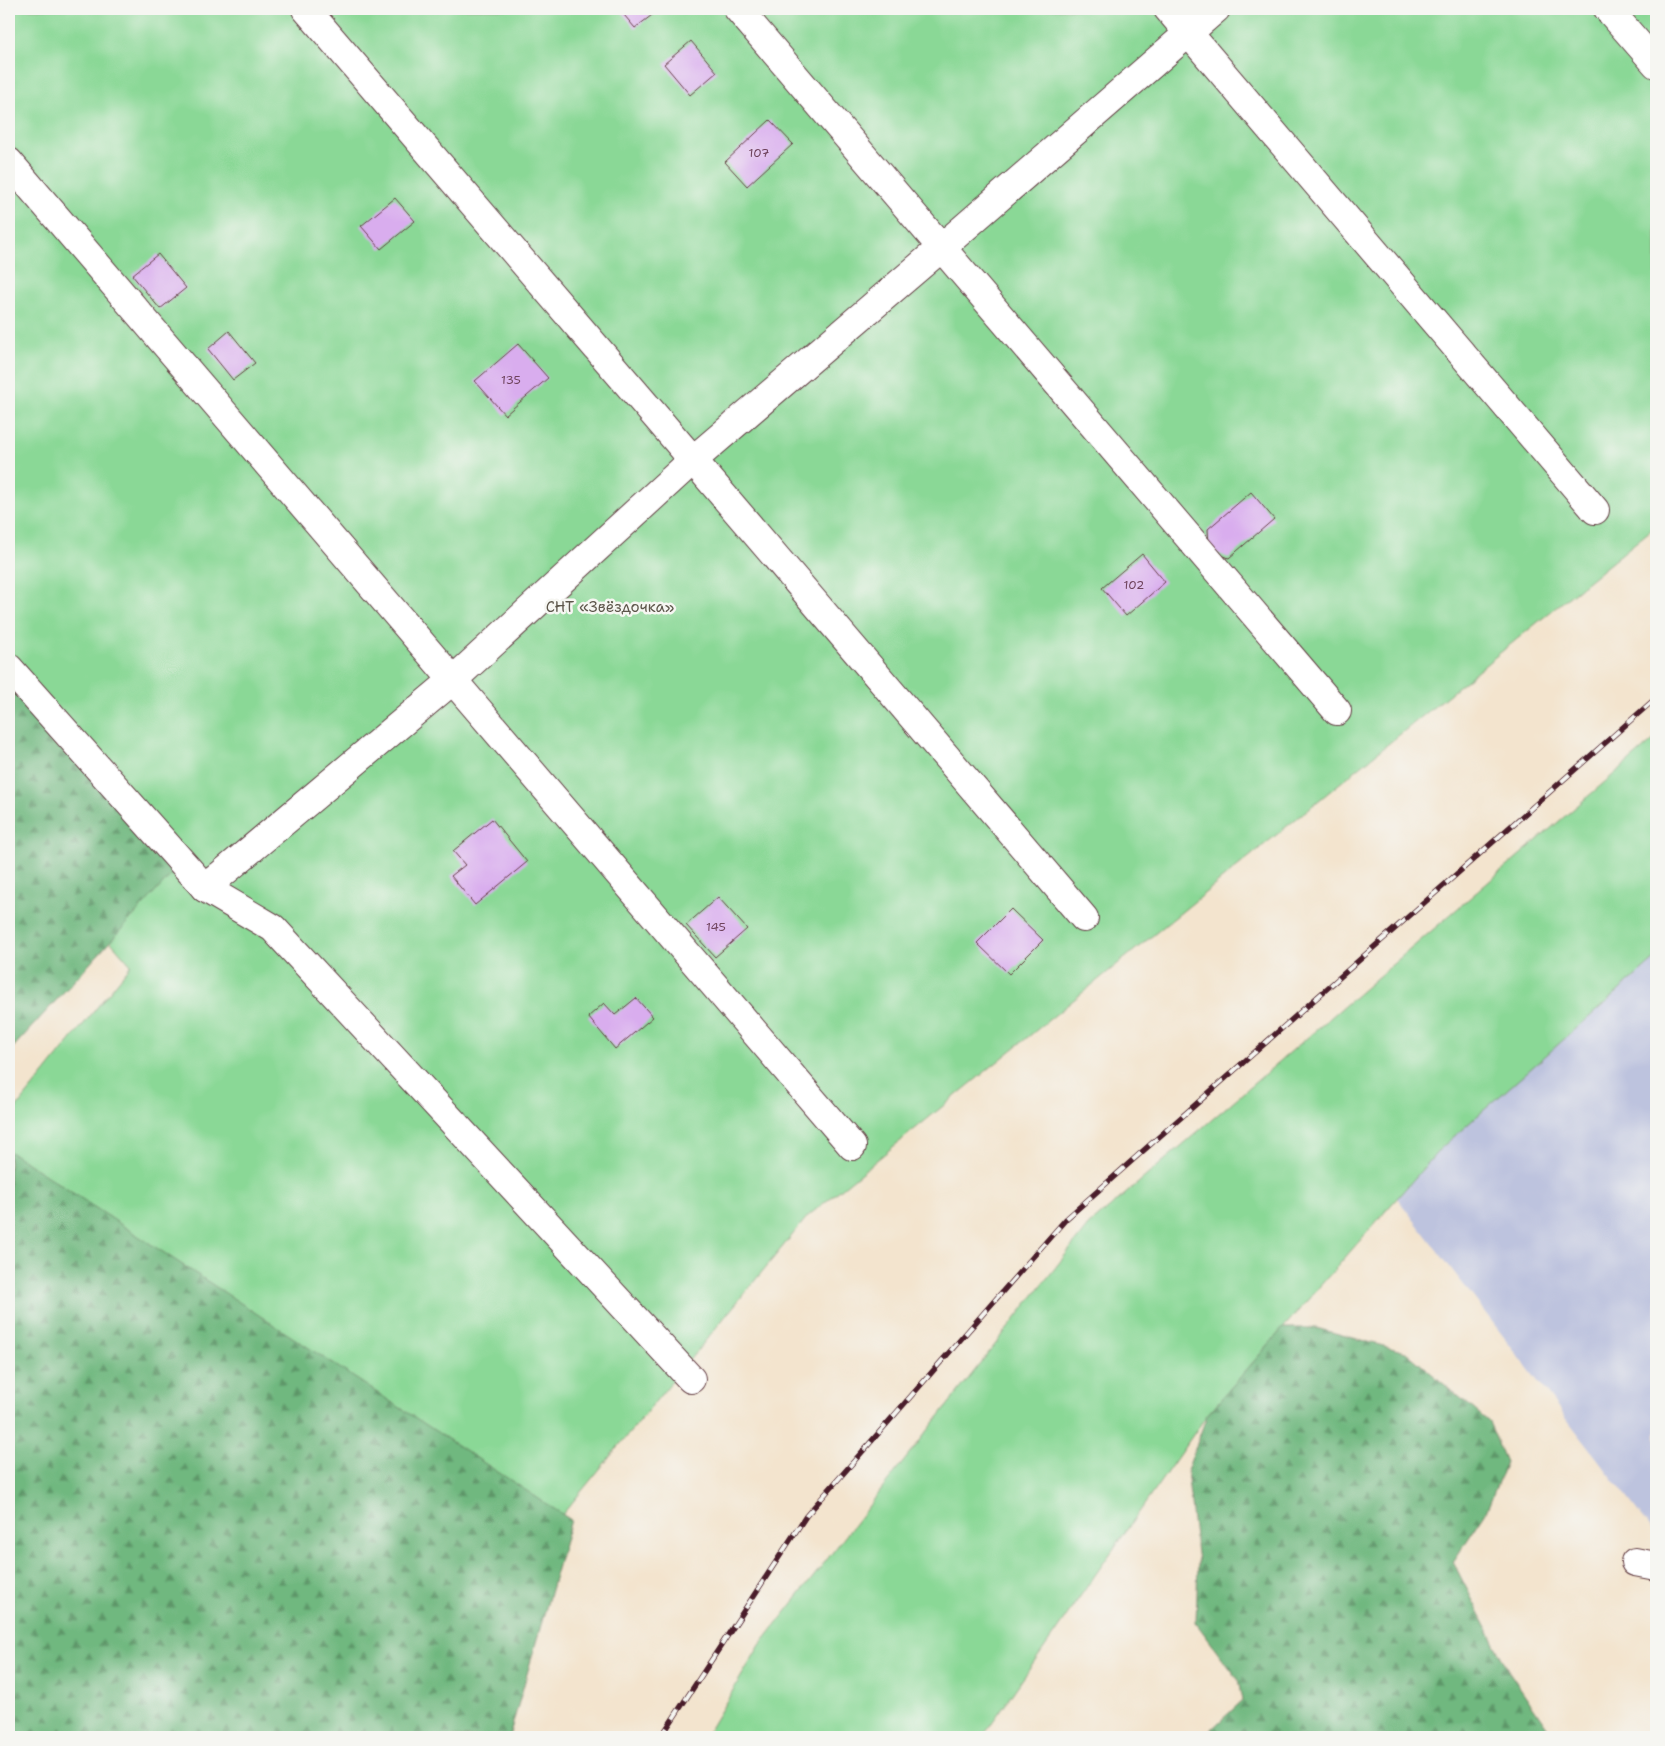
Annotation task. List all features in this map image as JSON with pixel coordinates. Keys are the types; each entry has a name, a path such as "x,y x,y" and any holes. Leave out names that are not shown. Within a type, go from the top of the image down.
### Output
{"street":[{"path":"306,9 1084,918"},
{"path":"738,9 1337,712"},
{"path":"1168,9 1595,510"},
{"path":"205,888 452,680 693,460 1216,9"},
{"path":"1608,9 1656,64"},
{"path":"9,162 852,1146"},
{"path":"9,668 205,888 273,928 691,1379"}],"shaded area":[{"path":"1656,958 1656,1535 1397,1198 1441,1148"}],"green space":[{"name":"СНТ «Звёздочка»","path":"9,9 1656,9 1656,526 808,1216 506,1583 9,1230 9,1117 131,965 9,825"},
{"path":"9,676 183,862 9,1052"},
{"path":"1656,738 1656,958 1441,1148 1207,1415 982,1737 705,1737 760,1645 1088,1226"},
{"path":"9,1151 571,1520 509,1737 9,1737"},
{"path":"1283,1328 1316,1328 1406,1352 1489,1422 1506,1462 1486,1512 1453,1562 1510,1673 1554,1737 1203,1737 1242,1701 1238,1679 1196,1623 1198,1562 1187,1471 1207,1415"}],"building":[{"path":"619,9 660,9 635,28"},
{"path":"691,41 717,72 690,95 664,64"},
{"path":"770,120 793,144 747,186 725,162"},
{"path":"395,198 415,221 381,249 361,226"},
{"path":"158,254 186,288 160,309 132,275"},
{"path":"229,331 255,363 233,380 208,349"},
{"path":"518,344 548,378 505,415 475,381"},
{"path":"1251,492 1274,519 1229,558 1209,550 1208,529"},
{"path":"1142,554 1165,582 1126,616 1102,588"},
{"path":"492,819 527,862 475,905 451,876 465,865 453,851"},
{"path":"718,897 747,929 715,957 686,925"},
{"path":"1011,909 1043,940 1009,974 977,943"},
{"path":"636,998 653,1017 615,1049 588,1017 604,1003 615,1015"}],"railway":[{"path":"661,1737 806,1516 1066,1219 1656,698"}]}
